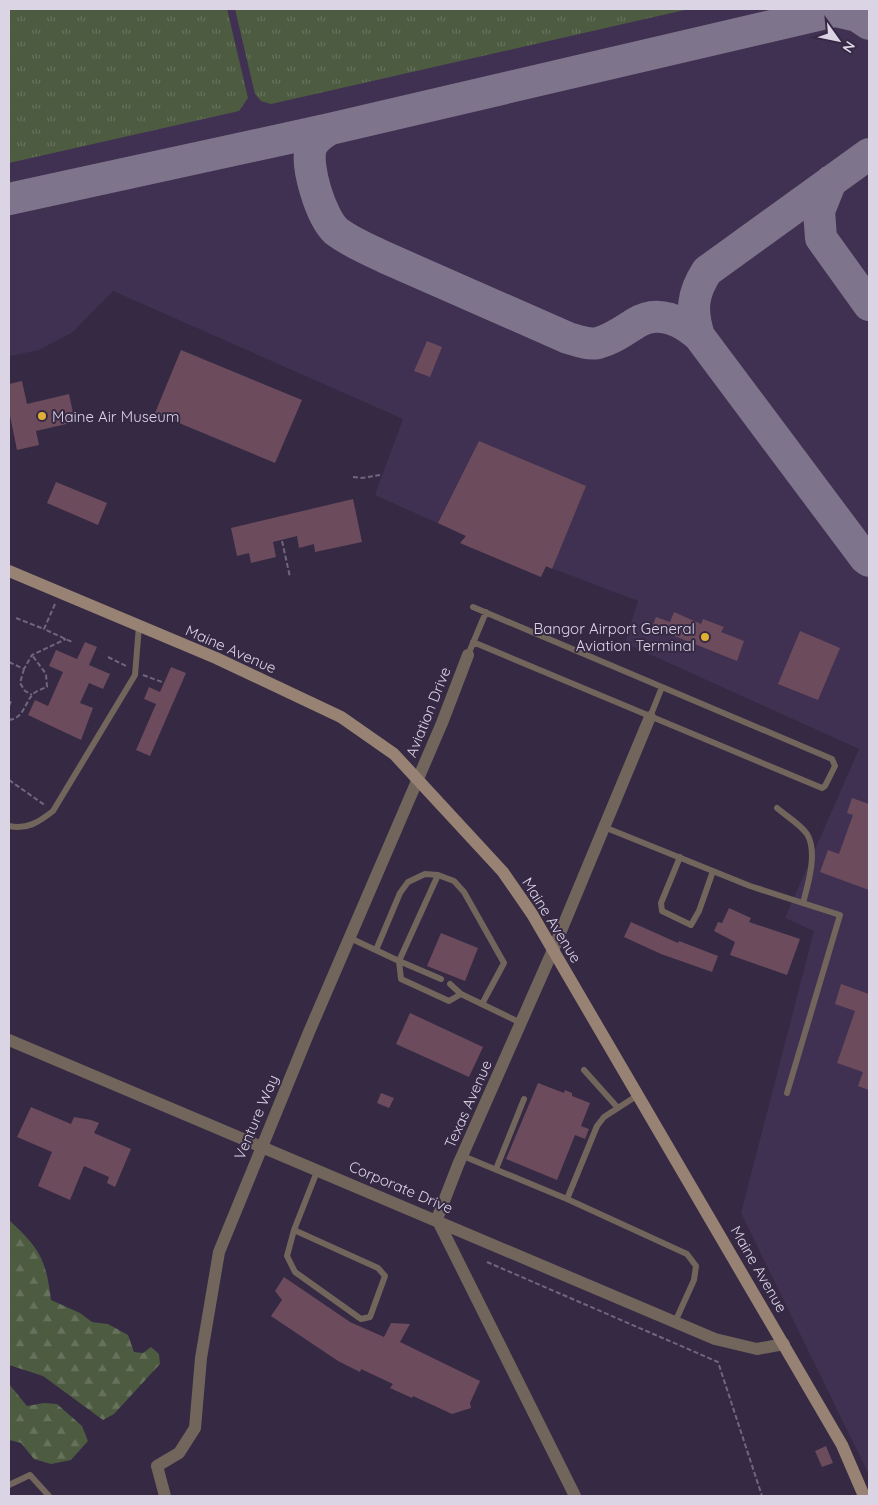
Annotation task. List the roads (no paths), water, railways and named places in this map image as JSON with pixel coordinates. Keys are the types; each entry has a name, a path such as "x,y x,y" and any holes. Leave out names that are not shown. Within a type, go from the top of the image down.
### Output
{"main road":[{"name":"Maine Avenue","path":"9,571 216,658 341,717 394,754 417,781 468,831 503,872 553,950 842,1445 864,1496"}],"street":[{"name":"Aviation Drive","path":"417,781 468,655"},
{"name":"Texas Avenue","path":"437,1219 553,950 602,826 650,716"},
{"name":"Venture Way","path":"165,1496 157,1466 178,1453 195,1428 204,1341 218,1252 417,781"},
{"name":"Corporate Drive","path":"9,1040 437,1219 715,1339 757,1349 784,1344"},
{"path":"437,1219 575,1496"}],"lane":[{"path":"473,606 832,759 835,766 825,786 822,788 473,642"},
{"path":"468,655 486,612"},
{"path":"9,826 20,828 32,825 54,811 135,675 139,626"},
{"path":"650,716 662,686"},
{"path":"777,808 806,833 811,846 809,880 803,903"},
{"path":"602,826 713,871 840,916 787,1093"},
{"path":"680,857 661,903 662,911 675,918 692,925 713,871"},
{"path":"376,950 400,893 408,882 425,874 438,875 454,881 464,892 504,963 482,1004"},
{"path":"438,875 399,961 401,979 449,1001 461,994"},
{"path":"350,938 441,979"},
{"path":"450,984 461,994 521,1023"},
{"path":"584,1070 618,1108"},
{"path":"568,1199 597,1126 604,1117 638,1095"},
{"path":"496,1169 524,1099"},
{"path":"463,1156 568,1199 687,1254 696,1266 694,1280 676,1322"},
{"path":"294,1230 378,1268 385,1276 370,1317 361,1319 295,1272 287,1256 294,1230 318,1169"},
{"path":"9,1485 30,1475 49,1496"}],"place":[{"name":"Maine Air Museum","path":"42,416"},
{"name":"Bangor Airport General Aviation Terminal","path":"705,637"}]}
